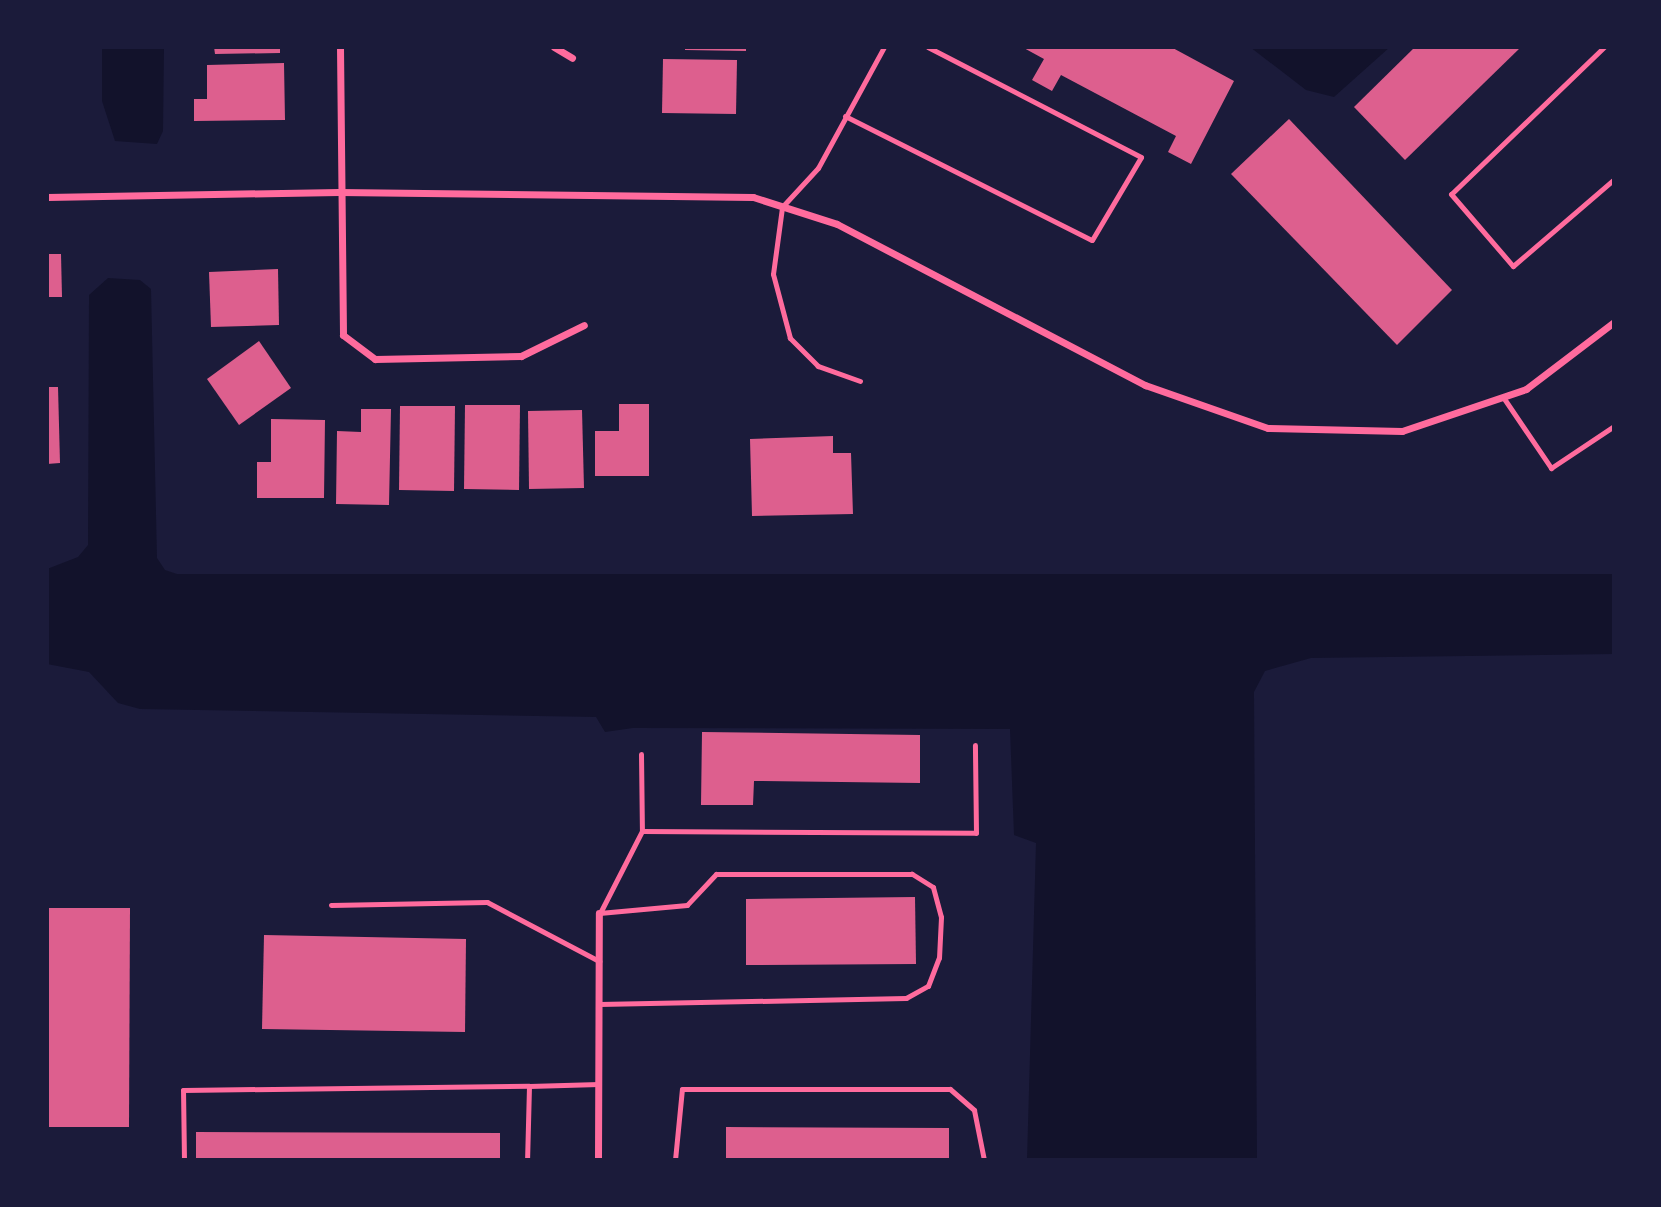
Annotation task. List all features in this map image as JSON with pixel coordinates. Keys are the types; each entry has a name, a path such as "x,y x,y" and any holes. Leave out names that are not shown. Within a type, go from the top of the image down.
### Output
{"street":[{"path":"340,47 339,192 343,335 374,359 521,356 584,325"},
{"path":"554,47 572,58"},
{"path":"47,198 339,192 753,197 837,224 1145,385 1268,428 1402,431 1526,389 1614,322"},
{"path":"598,1160 599,913"}],"lane":[{"path":"860,381 818,366 790,338 774,274 782,207 818,167 884,47"},
{"path":"845,116 1092,240 1141,157 928,47"},
{"path":"1604,47 1451,194 1513,266 1614,179"},
{"path":"1503,397 1551,468 1614,426"},
{"path":"642,831 976,833 975,745"},
{"path":"599,913 642,831 641,754"},
{"path":"599,913 687,905 716,874 912,874 933,887 941,917 939,958 928,986 906,998 599,1004"},
{"path":"331,905 486,902 599,961"},
{"path":"184,1160 183,1090 599,1084"},
{"path":"527,1160 529,1086"},
{"path":"675,1160 682,1089 950,1089 974,1110 984,1160"}],"shaded area":[{"path":"102,47 164,47 163,131 157,144 115,141 102,101"},
{"path":"1250,47 1390,47 1334,97 1306,90"},
{"path":"108,278 140,280 151,289 157,558 165,570 177,574 1614,574 1614,654 1311,658 1265,671 1254,692 1257,1160 1027,1160 1036,843 1014,835 1010,729 633,728 605,732 596,717 140,709 118,703 89,672 47,664 47,569 78,557 88,545 89,295"}],"building":[{"path":"214,47 280,47 280,53 215,54"},
{"path":"685,47 746,47 746,51 685,50"},
{"path":"1022,47 1171,47 1234,81 1191,164 1168,152 1176,136 1061,75 1052,91 1032,80 1044,59"},
{"path":"1415,47 1521,47 1405,160 1354,107"},
{"path":"663,59 737,60 736,114 662,113"},
{"path":"284,63 285,120 194,121 194,99 207,99 207,65"},
{"path":"1289,119 1452,290 1397,345 1231,174"},
{"path":"47,254 61,254 62,297 47,297"},
{"path":"278,269 279,325 211,327 209,272"},
{"path":"259,341 291,388 239,425 207,379"},
{"path":"47,387 58,387 60,463 47,464"},
{"path":"619,404 649,404 649,476 595,476 595,431 619,431"},
{"path":"465,405 520,405 519,490 464,489"},
{"path":"400,406 455,406 454,491 399,490"},
{"path":"361,409 391,409 389,505 336,504 337,431 361,432"},
{"path":"582,410 584,488 529,489 528,411"},
{"path":"271,419 325,420 324,498 257,498 257,462 271,462"},
{"path":"833,436 833,453 851,453 853,514 752,516 750,439"},
{"path":"702,732 920,735 920,783 754,781 753,805 701,805"},
{"path":"915,897 916,964 746,965 746,899"},
{"path":"47,908 130,908 129,1127 47,1127"},
{"path":"264,935 466,939 465,1032 262,1029"},
{"path":"726,1127 949,1128 949,1160 726,1160"},
{"path":"196,1132 500,1133 500,1160 196,1160"}]}
